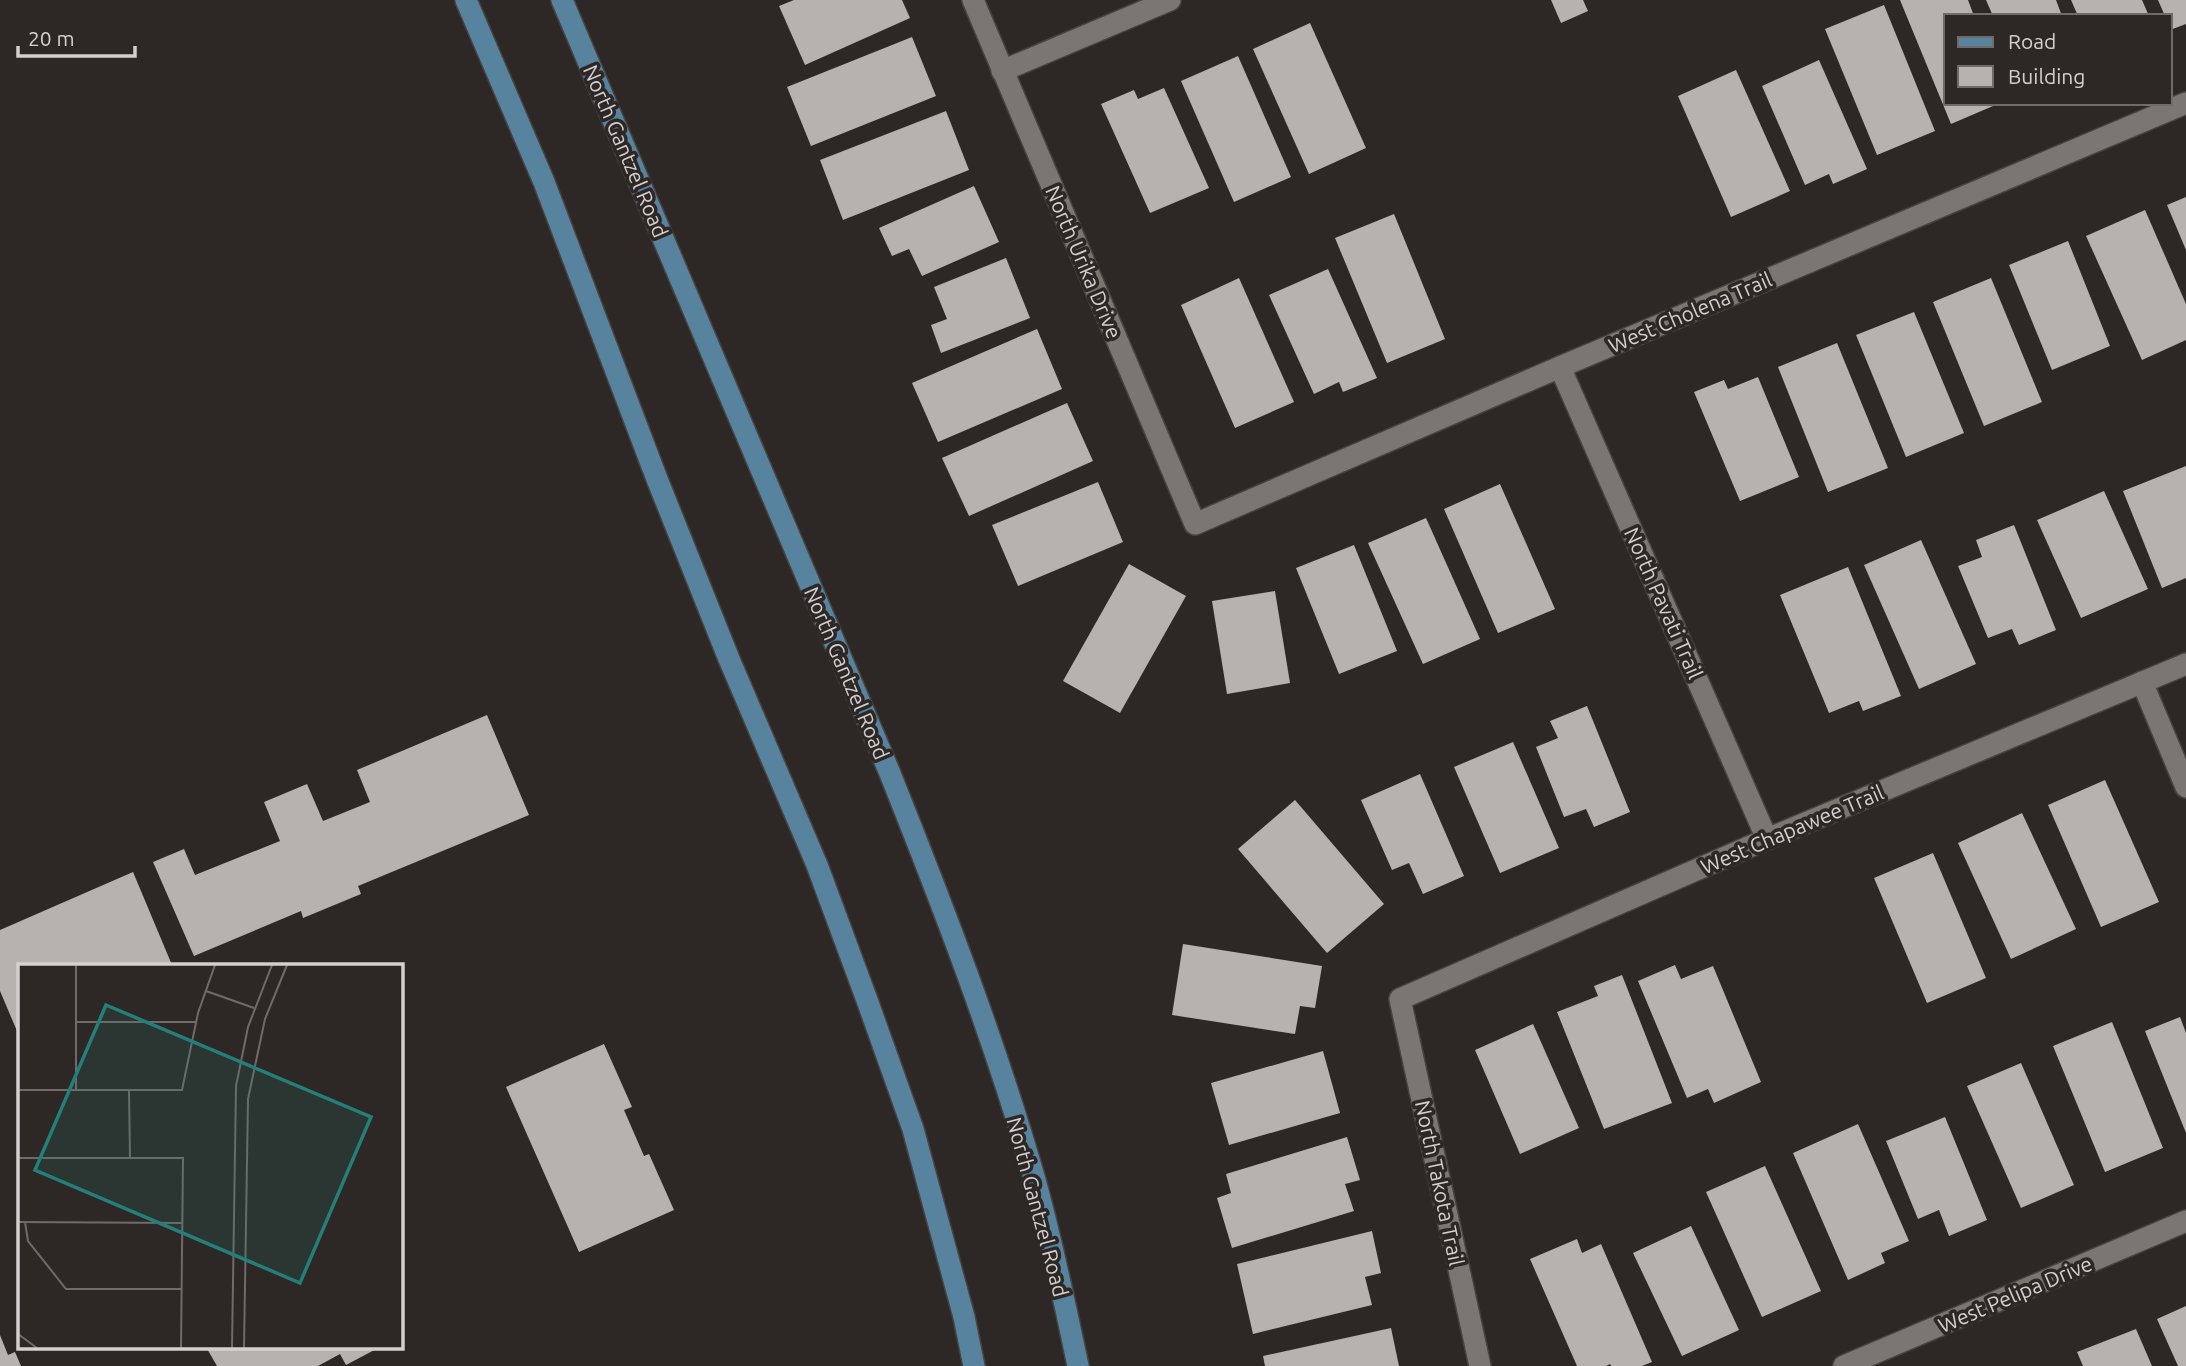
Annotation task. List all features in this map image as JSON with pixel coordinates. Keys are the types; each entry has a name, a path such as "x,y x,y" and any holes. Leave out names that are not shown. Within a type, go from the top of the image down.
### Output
{"main road":[{"path":"467,0 544,182 729,659 817,865 913,1129 964,1317 974,1366"},
{"name":"North Gantzel Road","path":"562,0 878,746 939,897 990,1038 1035,1182 1078,1366"}],"street":[{"name":"North Urika Drive","path":"973,0 1195,524"},
{"path":"1002,71 1170,0"},
{"name":"West Cholena Trail","path":"1195,524 2186,103"},
{"name":"North Pavati Trail","path":"1560,367 1767,839"},
{"name":"West Chapawee Trail","path":"1400,999 1767,839 2186,664"},
{"path":"2142,682 2186,787"},
{"name":"North Takota Trail","path":"1400,999 1480,1366"},
{"name":"West Pelipa Drive","path":"1844,1366 2186,1222"}],"building":[{"path":"794,0 902,0 910,18 805,65 779,6"},
{"path":"1551,0 1583,0 1588,11 1561,23"},
{"path":"1900,0 1968,0 1973,14 1944,14 1944,105 1995,105 1951,124"},
{"path":"1986,0 2056,0 2061,14 1992,14"},
{"path":"2071,0 2142,0 2148,14 2077,14"},
{"path":"2158,0 2186,0 2186,24 2172,29 2172,14 2164,14"},
{"path":"1884,5 1935,131 1877,155 1825,29"},
{"path":"1310,23 1366,148 1309,174 1253,49"},
{"path":"912,37 936,96 811,146 787,87"},
{"path":"1238,56 1291,177 1234,202 1181,81"},
{"path":"1819,60 1867,169 1833,184 1829,174 1805,185 1762,86"},
{"path":"1736,70 1790,191 1731,217 1678,96"},
{"path":"1164,88 1209,188 1150,213 1101,104 1134,90 1138,99"},
{"path":"946,111 969,170 843,220 820,160"},
{"path":"974,186 999,242 922,276 909,249 892,256 879,228"},
{"path":"2186,197 2186,250 2167,205"},
{"path":"2145,210 2186,304 2186,340 2142,360 2086,236"},
{"path":"1394,214 1445,339 1387,363 1335,238"},
{"path":"2068,241 2110,346 2052,370 2009,265"},
{"path":"1006,258 1030,318 941,353 931,325 947,319 934,287"},
{"path":"1328,269 1377,378 1343,392 1339,382 1314,394 1269,295"},
{"path":"1239,278 1294,402 1235,428 1181,305"},
{"path":"1991,278 2042,402 1984,426 1933,302"},
{"path":"1914,312 1964,433 1906,457 1856,335"},
{"path":"1037,329 1062,389 938,442 912,383"},
{"path":"1837,343 1888,468 1828,492 1778,367"},
{"path":"1758,377 1799,477 1740,501 1694,392 1724,380 1728,389"},
{"path":"1067,403 1093,461 969,516 942,458"},
{"path":"2186,466 2186,578 2162,588 2123,491"},
{"path":"1098,482 1123,542 1018,586 992,525"},
{"path":"1500,484 1555,609 1498,633 1444,509"},
{"path":"2104,491 2148,589 2081,618 2037,520"},
{"path":"1426,518 1480,639 1423,664 1368,543"},
{"path":"2014,525 2056,630 2019,645 2012,629 1988,638 1958,566 1982,557 1976,540"},
{"path":"1921,540 1976,664 1919,689 1864,565"},
{"path":"1354,545 1397,651 1339,674 1296,568"},
{"path":"1129,564 1186,596 1120,713 1063,681"},
{"path":"1848,567 1901,696 1863,711 1859,701 1829,713 1780,595"},
{"path":"1275,591 1290,683 1227,694 1212,601"},
{"path":"1587,706 1630,812 1594,827 1586,809 1564,817 1536,747 1558,738 1550,721"},
{"path":"487,715 529,815 358,886 361,894 303,918 301,911 194,956 153,862 184,849 195,875 280,841 264,802 307,784 323,821 370,802 357,770"},
{"path":"1513,742 1559,848 1500,873 1454,767"},
{"path":"1420,774 1464,876 1423,894 1409,863 1392,870 1361,800"},
{"path":"2105,780 2159,902 2101,927 2048,805"},
{"path":"1295,800 1384,904 1327,953 1238,849"},
{"path":"2022,813 2076,929 2011,959 1958,843"},
{"path":"1933,853 1986,978 1927,1003 1874,878"},
{"path":"133,872 172,964 18,964 17,1031 0,991 0,930"},
{"path":"1183,944 1322,966 1315,1008 1300,1006 1295,1034 1172,1015"},
{"path":"1675,965 1681,979 1713,966 1761,1082 1714,1103 1708,1089 1687,1098 1638,981"},
{"path":"1622,975 1672,1103 1604,1129 1557,1012 1598,996 1594,986"},
{"path":"2180,1017 2186,1033 2186,1133 2145,1031"},
{"path":"2112,1022 2163,1148 2105,1172 2053,1046"},
{"path":"1533,1024 1579,1128 1520,1154 1475,1050"},
{"path":"604,1044 632,1107 624,1110 644,1156 649,1154 674,1210 579,1252 506,1087"},
{"path":"1323,1051 1340,1113 1229,1145 1211,1083"},
{"path":"2021,1063 2074,1185 2021,1208 1967,1086"},
{"path":"1945,1117 1987,1220 1949,1236 1939,1210 1918,1219 1886,1141"},
{"path":"1858,1124 1909,1241 1881,1253 1885,1263 1848,1280 1793,1153"},
{"path":"1347,1137 1360,1180 1345,1184 1354,1211 1232,1248 1217,1198 1231,1193 1226,1174"},
{"path":"1765,1166 1821,1291 1762,1317 1706,1192"},
{"path":"1691,1226 1739,1330 1682,1356 1633,1253"},
{"path":"1372,1231 1381,1273 1365,1277 1372,1305 1253,1334 1237,1264"},
{"path":"1577,1239 1582,1253 1601,1244 1652,1362 1642,1366 1577,1366 1530,1259"},
{"path":"2186,1306 2186,1366 2178,1366 2157,1319"},
{"path":"1391,1328 1399,1366 1265,1366 1263,1356"},
{"path":"2136,1329 2152,1366 2083,1366 2077,1352"},
{"path":"0,1335 8,1355 15,1352 21,1366 0,1366"},
{"path":"207,1348 378,1348 346,1365 340,1354 318,1366 217,1366"}]}
